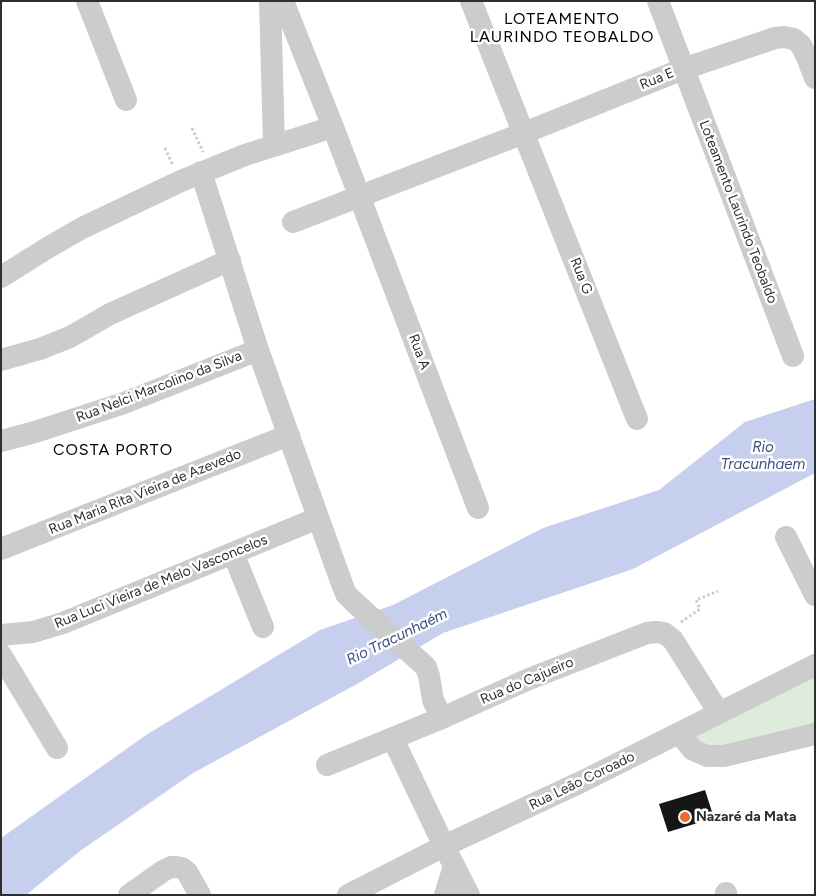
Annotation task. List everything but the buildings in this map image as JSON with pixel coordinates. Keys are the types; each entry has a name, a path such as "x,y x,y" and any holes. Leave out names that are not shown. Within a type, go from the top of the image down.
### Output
{"street":[{"path":"87,1 126,100"},
{"path":"270,1 274,145"},
{"name":"Rua A","path":"283,1 478,508"},
{"name":"Rua G","path":"471,1 637,418"},
{"name":"Loteamento Laurindo Teobaldo","path":"658,1 793,356"},
{"name":"Rua E","path":"294,222 683,69 774,38 794,38 808,57 815,78"},
{"path":"1,277 82,228 202,172 274,145 332,127"},
{"path":"202,172 258,350 346,594 426,668 433,700 442,718"},
{"path":"1,360 40,349 70,337 110,314 230,260"},
{"name":"Rua Nelci Marcolino da Silva","path":"1,441 124,403 258,350"},
{"name":"Rua Maria Rita Vieira de Azevedo","path":"1,549 289,436"},
{"name":"Rua Luci Vieira de Melo Vasconcelos","path":"1,635 33,632 63,623 318,518"},
{"path":"786,537 815,594"},
{"path":"233,553 263,627"},
{"name":"Rua do Cajueiro","path":"327,765 393,739 529,679 625,641 647,633 664,633"},
{"path":"664,633 679,648 719,712"},
{"path":"1,655 57,748"},
{"name":"Rua Leão Coroado","path":"348,895 444,846 581,782 815,665"},
{"path":"679,733 693,750 707,756 724,756 815,734"},
{"path":"393,739 469,895"},
{"path":"445,895 454,866"},
{"path":"129,895 163,871 176,867 182,868 186,872 200,895"}],"path":[{"path":"192,128 205,155 202,172"},
{"path":"664,633 700,609 696,600 718,591"}],"green space":[{"path":"815,665 815,733 724,756 679,733"}],"water":[{"name":"Rio Tracunhaem","path":"815,399 815,473 633,569 443,633 357,684 193,773 80,851 26,895 1,895 1,838 146,735 320,630 393,605 543,528 659,490 745,422"}],"place":[{"name":"Nazaré da Mata","path":"685,817"}],"district":[{"name":"LOTEAMENTO LAURINDO TEOBALDO","path":"562,28"},
{"name":"COSTA PORTO","path":"113,450"}],"water label":[{"name":"Rio Tracunhaém","path":"397,637"}]}
